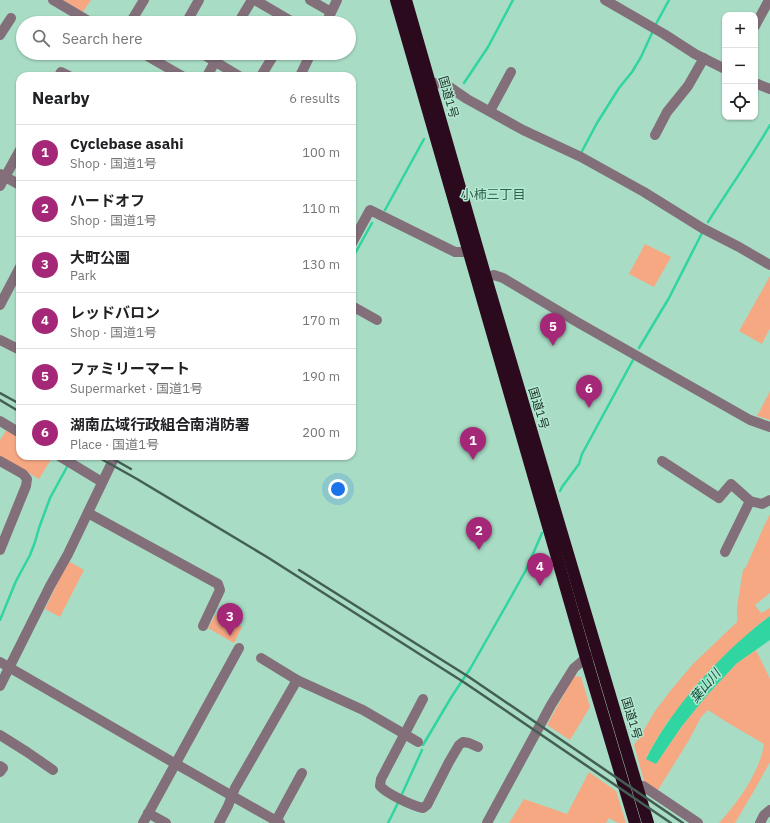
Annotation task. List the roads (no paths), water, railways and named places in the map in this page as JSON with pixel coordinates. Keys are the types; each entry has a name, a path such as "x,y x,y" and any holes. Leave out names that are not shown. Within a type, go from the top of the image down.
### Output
{"highway":[{"name":"国道1号","path":"396,0 635,823"},
{"name":"国道1号","path":"406,0 486,278 648,823"}],"street":[{"path":"53,0 80,16"},
{"path":"134,16 144,0"},
{"path":"190,16 199,0"},
{"path":"242,16 252,0"},
{"path":"255,0 282,16"},
{"path":"310,0 331,12"},
{"path":"329,16 337,0"},
{"path":"605,0 722,67"},
{"path":"758,20 769,0"},
{"path":"0,34 11,18"},
{"path":"655,135 667,112 688,86 704,58"},
{"path":"154,60 175,72"},
{"path":"209,72 216,60"},
{"path":"221,60 235,72"},
{"path":"263,72 271,60"},
{"path":"302,72 308,60"},
{"path":"490,111 511,72"},
{"path":"431,84 448,86 524,130 580,157 644,192 702,228 770,264"},
{"path":"758,84 770,89"},
{"path":"0,186 2,175 16,156"},
{"path":"2,175 16,183"},
{"path":"356,236 370,210 455,252 469,252"},
{"path":"0,305 16,275"},
{"path":"486,278 494,275 503,278 584,326 750,420 770,427"},
{"path":"356,308 377,320"},
{"path":"0,340 16,348"},
{"path":"0,421 16,431"},
{"path":"66,460 102,482"},
{"path":"0,686 50,586 68,554 113,460"},
{"path":"0,461 23,474 27,479 26,486 0,550"},
{"path":"662,461 719,498 731,484 750,501 762,504 770,500"},
{"path":"725,552 750,501"},
{"path":"88,513 218,584 220,590 203,626"},
{"path":"0,522 9,527"},
{"path":"143,823 239,648"},
{"path":"486,823 562,686 574,668 586,658 598,654"},
{"path":"260,658 297,680 363,710 418,742"},
{"path":"0,662 278,822 302,773"},
{"path":"219,823 235,788 297,680"},
{"path":"423,699 380,779 380,786 384,790 417,807 423,808 427,805 458,744 463,742 470,743 478,747"},
{"path":"0,736 53,770"},
{"path":"0,766 2,768 0,772"},
{"path":"637,786 643,786 698,823"},
{"path":"760,823 764,815 770,810"},
{"path":"148,813 166,823"}],"water":[{"name":"葉山川","path":"770,616 770,640 737,663 708,694 682,726 656,764 646,759 670,719 700,681 752,630"}],"waterway":[{"path":"464,83 488,47 513,0"},
{"path":"656,24 669,0"},
{"path":"581,153 597,123 641,57 652,33"},
{"path":"446,97 449,93"},
{"path":"708,222 770,125"},
{"path":"385,210 424,139"},
{"path":"356,252 372,223"},
{"path":"639,348 669,298 702,233"},
{"path":"560,491 579,464 582,454 633,360"},
{"path":"0,620 16,581 30,555 50,498 68,465"},
{"path":"423,745 470,669 507,604 526,570 542,533"},
{"path":"402,794 422,750"},
{"path":"388,823 398,803"}],"railway":[{"path":"0,393 16,402"},
{"path":"0,400 16,410"},
{"path":"103,460 267,557 465,683 671,823"},
{"path":"115,460 131,469"},
{"path":"299,570 469,677 683,823"}],"place":[{"name":"ファミリーマート","path":"553,346"},
{"name":"湖南広域行政組合南消防署","path":"589,408"},
{"name":"Cyclebase asahi","path":"473,460"},
{"name":"ハードオフ","path":"479,550"},
{"name":"レッドバロン","path":"540,586"},
{"name":"大町公園","path":"230,636"}],"district":[{"name":"小柿三丁目","path":"493,194"}]}
